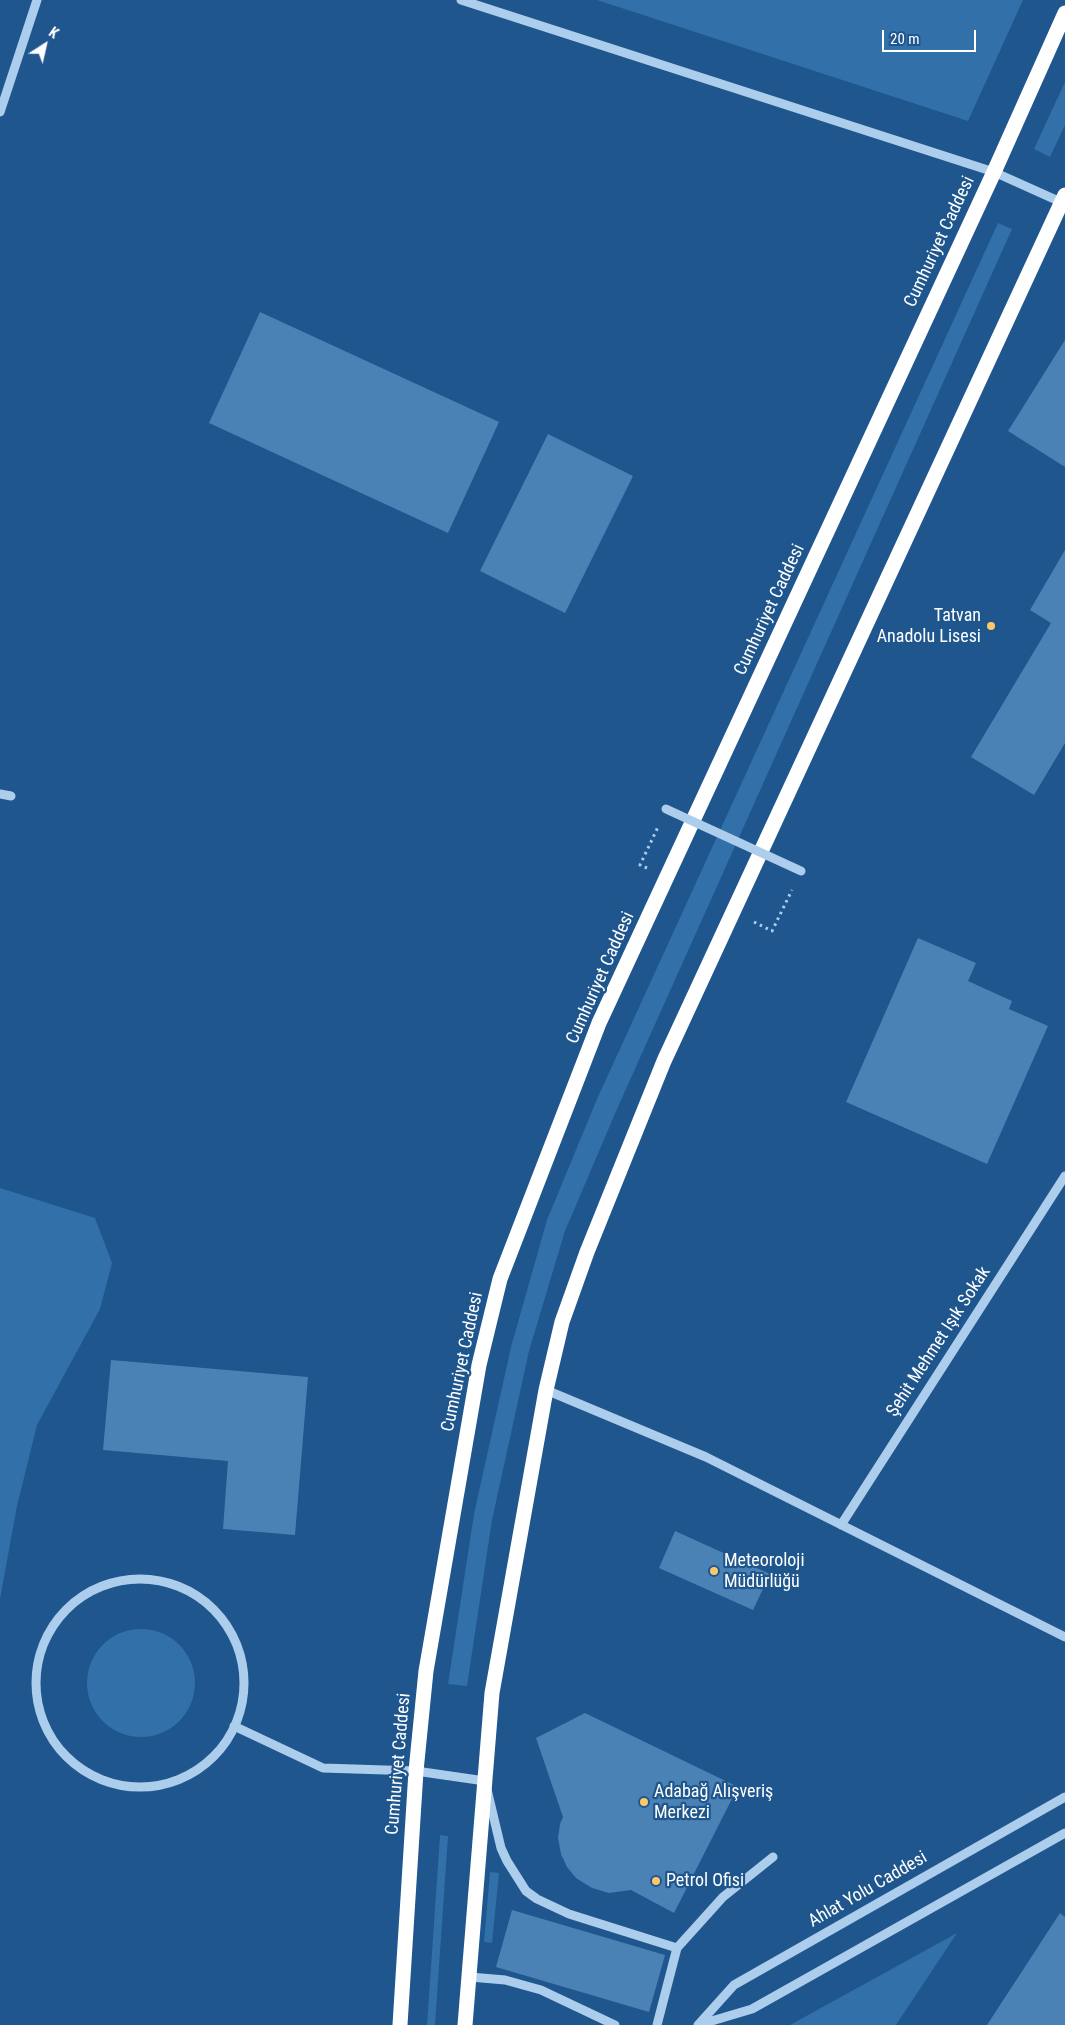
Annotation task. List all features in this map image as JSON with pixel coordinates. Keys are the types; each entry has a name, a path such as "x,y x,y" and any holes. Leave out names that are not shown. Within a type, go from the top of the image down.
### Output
{"highway":[{"name":"Cumhuriyet Caddesi","path":"400,2025 416,1771 426,1671 479,1364 500,1279 599,1022 994,172 1065,13"},
{"path":"465,2025 492,1693 546,1390 562,1322 587,1252 664,1062 1064,201"}],"street":[{"path":"0,112 36,0"},
{"path":"461,0 994,172 1064,201"},
{"path":"0,794 10,796"},
{"path":"666,808 800,871"},
{"name":"Şehit Mehmet Işık Sokak","path":"841,1525 1061,1189 1065,1176"},
{"path":"546,1390 706,1458 1065,1637"},
{"path":"150,1579 183,1588 212,1608 234,1637 244,1672 242,1708 234,1726 228,1741 204,1767 171,1783 136,1788 100,1780 72,1763 51,1737 44,1722 38,1707 36,1674 44,1642 62,1614 87,1593 117,1581 150,1579"},
{"path":"234,1726 323,1768 416,1771 485,1781 501,1848 526,1891 544,1903 569,1914 678,1948"},
{"name":"Ahlat Yolu Caddesi","path":"698,2025 734,1985 1065,1797"},
{"name":"Ahlat Yolu Caddesi","path":"698,2025 752,2009 1065,1833"},
{"path":"657,2025 678,1948 723,1897 772,1858"},
{"path":"470,1977 505,1980 541,1990 615,2025"}],"path":[{"path":"640,865 666,808"},
{"path":"772,931 800,871"}],"shaded area":[{"path":"597,0 1023,0 968,121"},
{"path":"1065,82 1065,125 1050,157 1034,149"},
{"path":"998,223 1012,229 617,1109 565,1231 529,1351 492,1520 467,1686 448,1684 474,1514 511,1347 547,1220 597,1099"},
{"path":"0,1188 95,1218 112,1263 100,1309 37,1425 17,1506 0,1599"},
{"path":"141,1629 151,1630 171,1638 179,1645 186,1653 194,1673 194,1693 186,1713 179,1721 171,1728 151,1736 141,1737 131,1736 111,1728 103,1721 96,1713 88,1693 87,1683 88,1673 96,1653 103,1645 111,1638 131,1630"},
{"path":"440,1835 448,1836 435,2025 427,2025"},
{"path":"490,1872 499,1873 492,1943 484,1942"},
{"path":"957,1933 896,2025 790,2025"}],"building":[{"path":"260,312 499,422 448,533 209,423"},
{"path":"1065,340 1065,467 1008,431"},
{"path":"548,434 633,476 565,613 480,571"},
{"path":"1065,550 1065,743 1034,795 971,757 1051,623 1030,610"},
{"path":"918,938 976,963 968,981 1012,1001 1009,1009 1048,1026 987,1164 846,1102"},
{"path":"111,1360 308,1377 295,1535 223,1529 228,1461 103,1450"},
{"name":"Meteoroloji Müdürlüğü","path":"675,1531 770,1574 753,1610 659,1568"},
{"name":"Adabağ Alışveriş Merkezi","path":"585,1713 738,1787 674,1913 631,1890 609,1893 592,1888 576,1878 567,1867 561,1854 558,1838 563,1817 536,1738"},
{"path":"512,1910 665,1955 649,2012 496,1967"},
{"path":"1060,1913 1065,1917 1065,2025 987,2025"}],"place":[{"name":"Tatvan Anadolu Lisesi","path":"991,626"},
{"name":"Meteoroloji Müdürlüğü","path":"714,1571"},
{"name":"Adabağ Alışveriş Merkezi","path":"644,1802"},
{"name":"Petrol Ofisi","path":"656,1881"}]}
